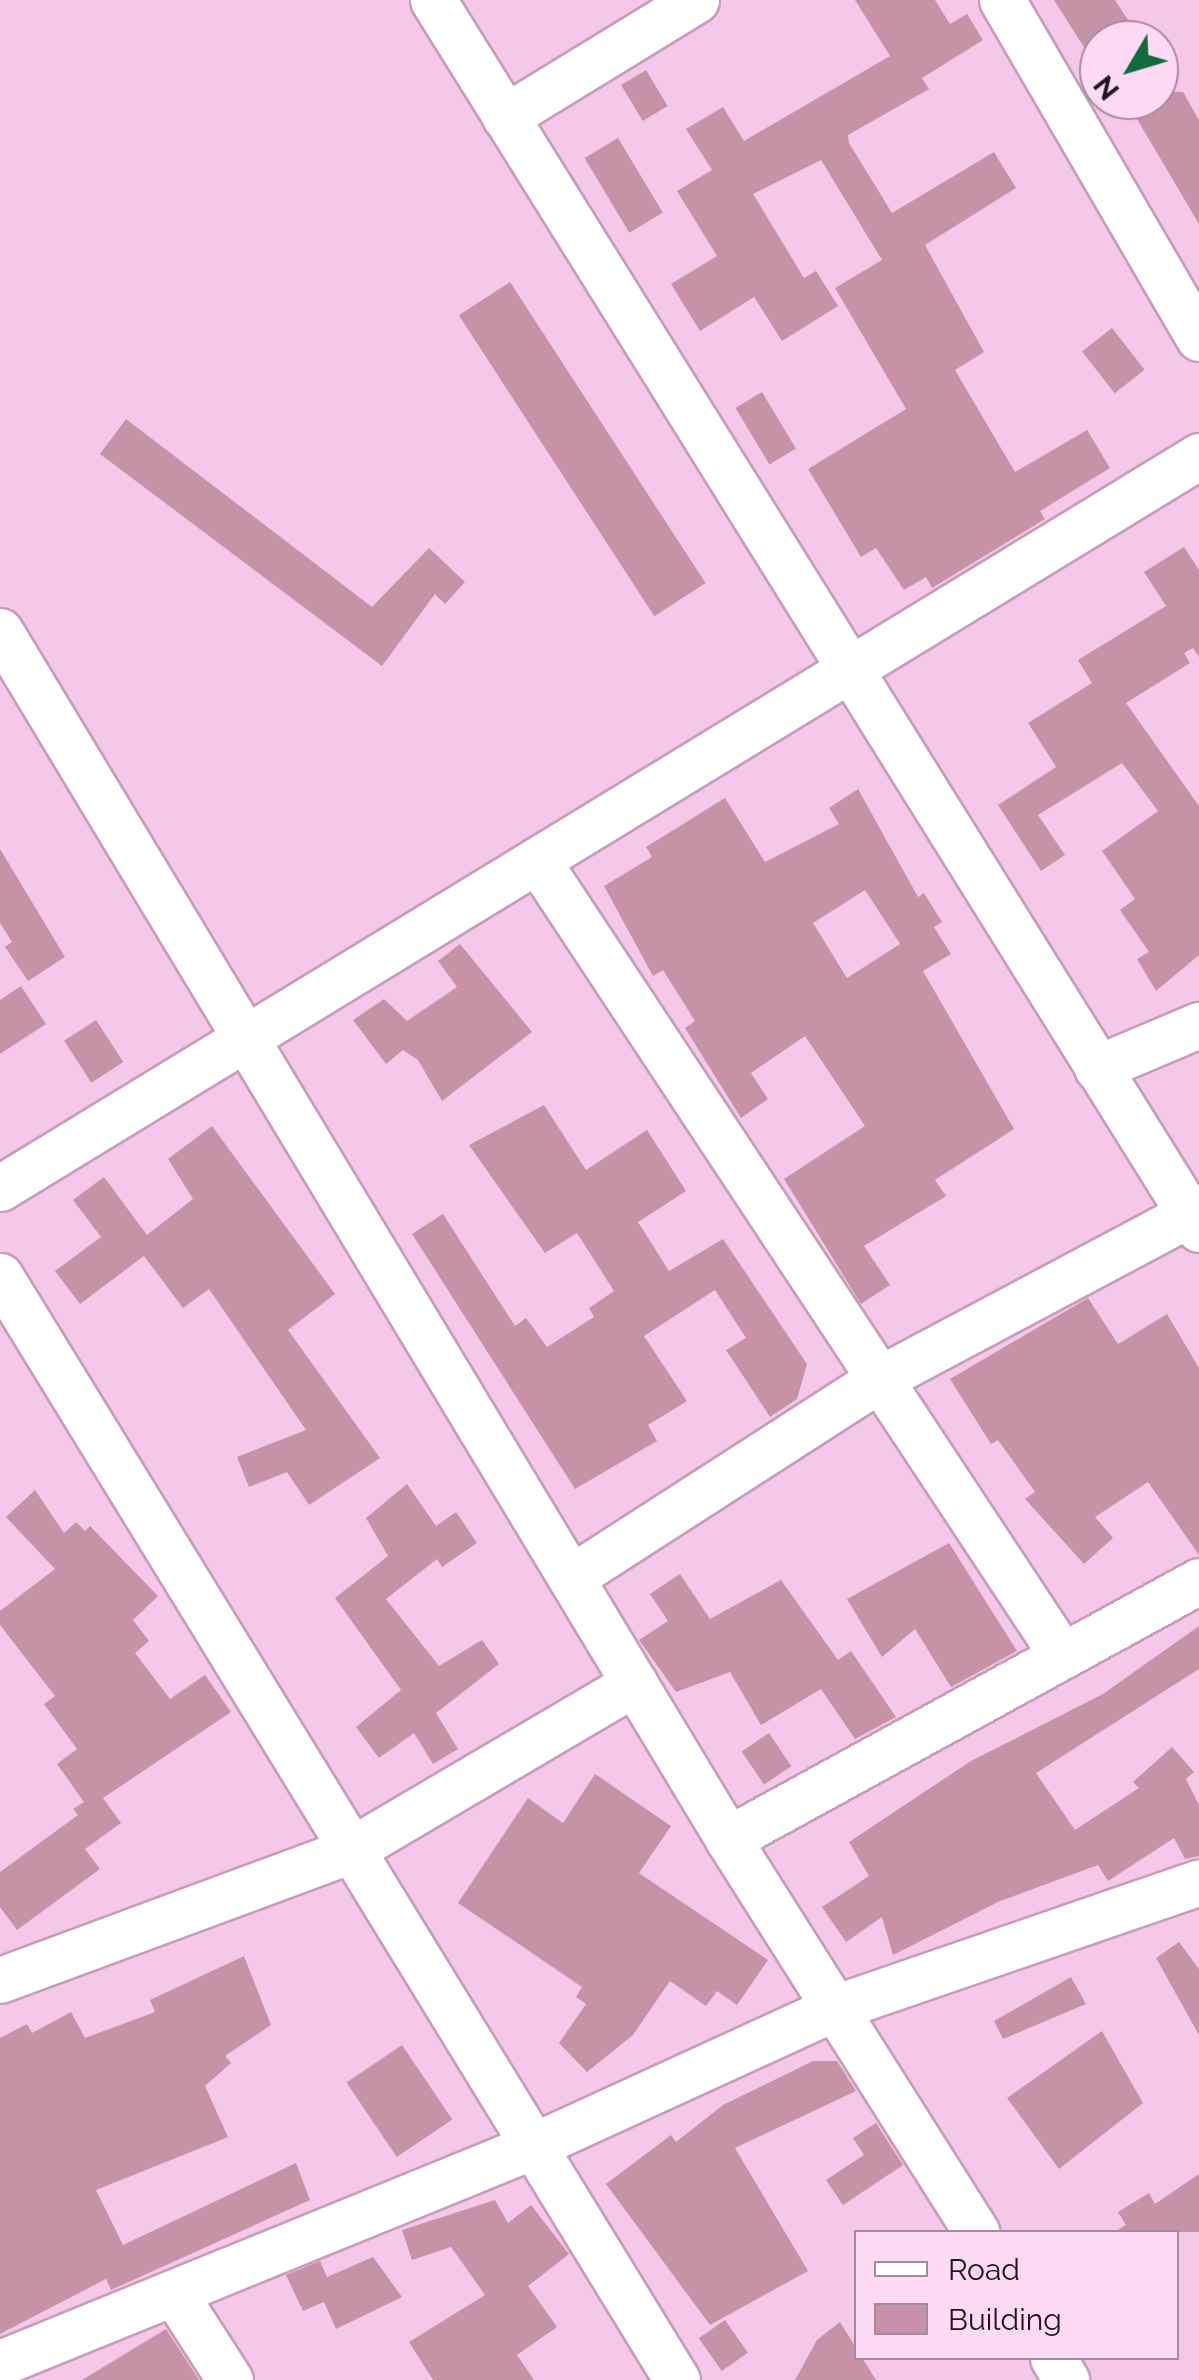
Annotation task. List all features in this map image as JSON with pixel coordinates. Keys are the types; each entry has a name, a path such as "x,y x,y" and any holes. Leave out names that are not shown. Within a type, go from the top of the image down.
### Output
{"street":[{"path":"433,0 845,672 1194,1221 881,1378 572,1577"},
{"path":"506,117 696,0"},
{"path":"1002,0 1199,338"},
{"path":"0,1188 1199,456"},
{"path":"0,631 242,1041 728,1838 975,2230"},
{"path":"537,860 1062,1656"},
{"path":"1097,1068 1199,1025"},
{"path":"0,1276 677,2380"},
{"path":"728,1838 1199,1581"},
{"path":"0,1980 352,1850 635,1684"},
{"path":"0,2363 176,2296 533,2146 837,2006 1192,1899"},
{"path":"176,2296 230,2380"}],"building":[{"path":"855,0 935,0 950,24 967,14 983,40 922,78 929,89 848,135 849,143 892,213 994,152 1016,188 925,245 984,352 955,370 1015,472 1087,430 1110,468 1040,511 1045,519 932,588 926,577 904,590 876,548 861,557 808,469 906,409 835,288 882,260 821,160 753,194 804,278 816,271 838,306 782,341 754,297 700,331 671,284 717,256 677,191 712,170 686,129 723,107 744,141 890,56"},
{"path":"1054,0 1115,0 1128,20 1079,20 1079,39"},
{"path":"646,70 668,106 643,121 621,85"},
{"path":"1179,92 1183,92 1199,120 1199,224 1138,120 1179,120"},
{"path":"618,138 663,213 629,233 585,158"},
{"path":"510,282 706,583 654,616 459,315"},
{"path":"1112,328 1145,370 1115,393 1082,351"},
{"path":"762,392 796,449 769,465 735,408"},
{"path":"126,419 372,607 429,548 465,582 445,604 435,594 382,666 100,454"},
{"path":"1184,547 1199,570 1199,657 1193,648 1184,653 1190,663 1126,703 1199,806 1199,955 1156,991 1137,959 1149,952 1120,910 1135,899 1102,851 1158,811 1122,763 1038,815 1065,855 1041,871 998,805 1056,767 1028,723 1092,683 1078,660 1166,606 1144,572"},
{"path":"858,789 918,897 924,893 942,922 934,927 951,954 923,971 1014,1129 935,1180 946,1196 864,1246 890,1285 861,1304 784,1179 865,1126 805,1036 751,1073 768,1099 741,1118 685,1028 695,1021 663,970 653,976 604,886 652,857 646,847 725,798 765,862 839,824 829,808","holes":["865,890 900,944 847,978 813,923"]},
{"path":"0,849 65,957 28,981 5,947 12,942 0,923"},
{"path":"460,944 532,1032 442,1101 418,1060 403,1050 386,1064 353,1020 384,999 407,1021 457,987 438,961"},
{"path":"21,986 46,1024 0,1054 0,1000"},
{"path":"96,1020 123,1062 91,1083 64,1041"},
{"path":"544,1105 586,1170 647,1130 686,1191 638,1222 669,1271 723,1239 807,1364 797,1399 770,1417 726,1350 746,1338 715,1290 644,1336 687,1401 648,1425 657,1441 575,1489 412,1234 443,1214 515,1326 526,1318 547,1347 594,1317 589,1308 614,1291 577,1233 545,1253 469,1145"},
{"path":"212,1126 335,1294 288,1330 380,1458 309,1505 287,1472 249,1487 237,1457 306,1430 209,1289 183,1308 144,1256 80,1304 55,1271 101,1237 73,1200 104,1177 147,1235 193,1199 168,1159"},
{"path":"1088,1298 1118,1344 1167,1314 1199,1368 1199,1555 1148,1482 1095,1517 1113,1538 1084,1564 1025,1499 1035,1492 998,1440 991,1444 950,1379"},
{"path":"407,1484 436,1526 456,1512 477,1543 442,1567 437,1559 386,1599 439,1666 482,1640 499,1664 436,1713 458,1749 433,1764 414,1733 379,1758 356,1727 401,1690 335,1598 388,1556 366,1518"},
{"path":"35,1490 64,1533 76,1522 85,1531 90,1526 158,1596 133,1620 149,1641 135,1653 170,1699 205,1675 231,1712 103,1798 121,1823 85,1849 100,1869 17,1930 0,1907 0,1872 78,1815 73,1809 84,1802 57,1764 77,1749 44,1704 55,1696 0,1625 0,1611 55,1569 6,1517"},
{"path":"949,1543 1017,1651 951,1687 915,1629 882,1657 847,1599"},
{"path":"680,1574 710,1619 781,1580 838,1660 851,1651 896,1717 855,1739 821,1689 761,1725 730,1672 676,1692 639,1640 668,1621 650,1594"},
{"path":"1199,1626 1199,1669 1036,1773 1075,1830 1139,1788 1133,1782 1172,1747 1194,1772 1186,1779 1199,1805 1199,1856 1185,1859 1174,1838 1108,1881 1098,1865 998,1902 893,1955 882,1917 846,1942 822,1907 869,1876 849,1842 971,1761 1103,1694"},
{"path":"769,1733 791,1766 764,1785 742,1751"},
{"path":"595,1774 671,1826 639,1873 768,1960 737,2005 717,1991 706,2006 670,1981 633,2035 587,2072 559,2043 586,2004 576,1997 582,1987 458,1903 528,1798 563,1823"},
{"path":"1179,1942 1199,1969 1199,2035 1156,1958"},
{"path":"244,1956 271,2025 225,2056 231,2063 205,2086 228,2137 96,2190 123,2245 296,2163 310,2200 111,2290 106,2279 0,2334 0,2038 27,2024 32,2033 71,2012 85,2038 155,2012 150,2000"},
{"path":"1071,1977 1086,2004 1003,2039 994,2021"},
{"path":"1102,2031 1143,2103 1059,2169 1007,2098"},
{"path":"402,2045 452,2120 397,2157 346,2082"},
{"path":"813,2061 837,2061 856,2091 735,2148 808,2271 710,2325 606,2184 671,2135 676,2142 723,2105"},
{"path":"876,2123 903,2165 843,2205 826,2180 864,2155 853,2138"},
{"path":"1199,2174 1199,2232 1117,2230 1126,2225 1118,2212 1149,2193 1155,2204"},
{"path":"495,2200 508,2223 531,2205 569,2254 528,2286 557,2327 517,2355 534,2380 433,2380 409,2342 485,2295 451,2247 412,2260 402,2230"},
{"path":"373,2257 402,2297 336,2329 324,2302 303,2311 286,2275 320,2261 327,2277"},
{"path":"725,2320 748,2353 722,2371 699,2338"},
{"path":"840,2322 854,2345 854,2360 864,2360 876,2380 795,2380 817,2340"},
{"path":"166,2329 199,2380 82,2380"}]}
